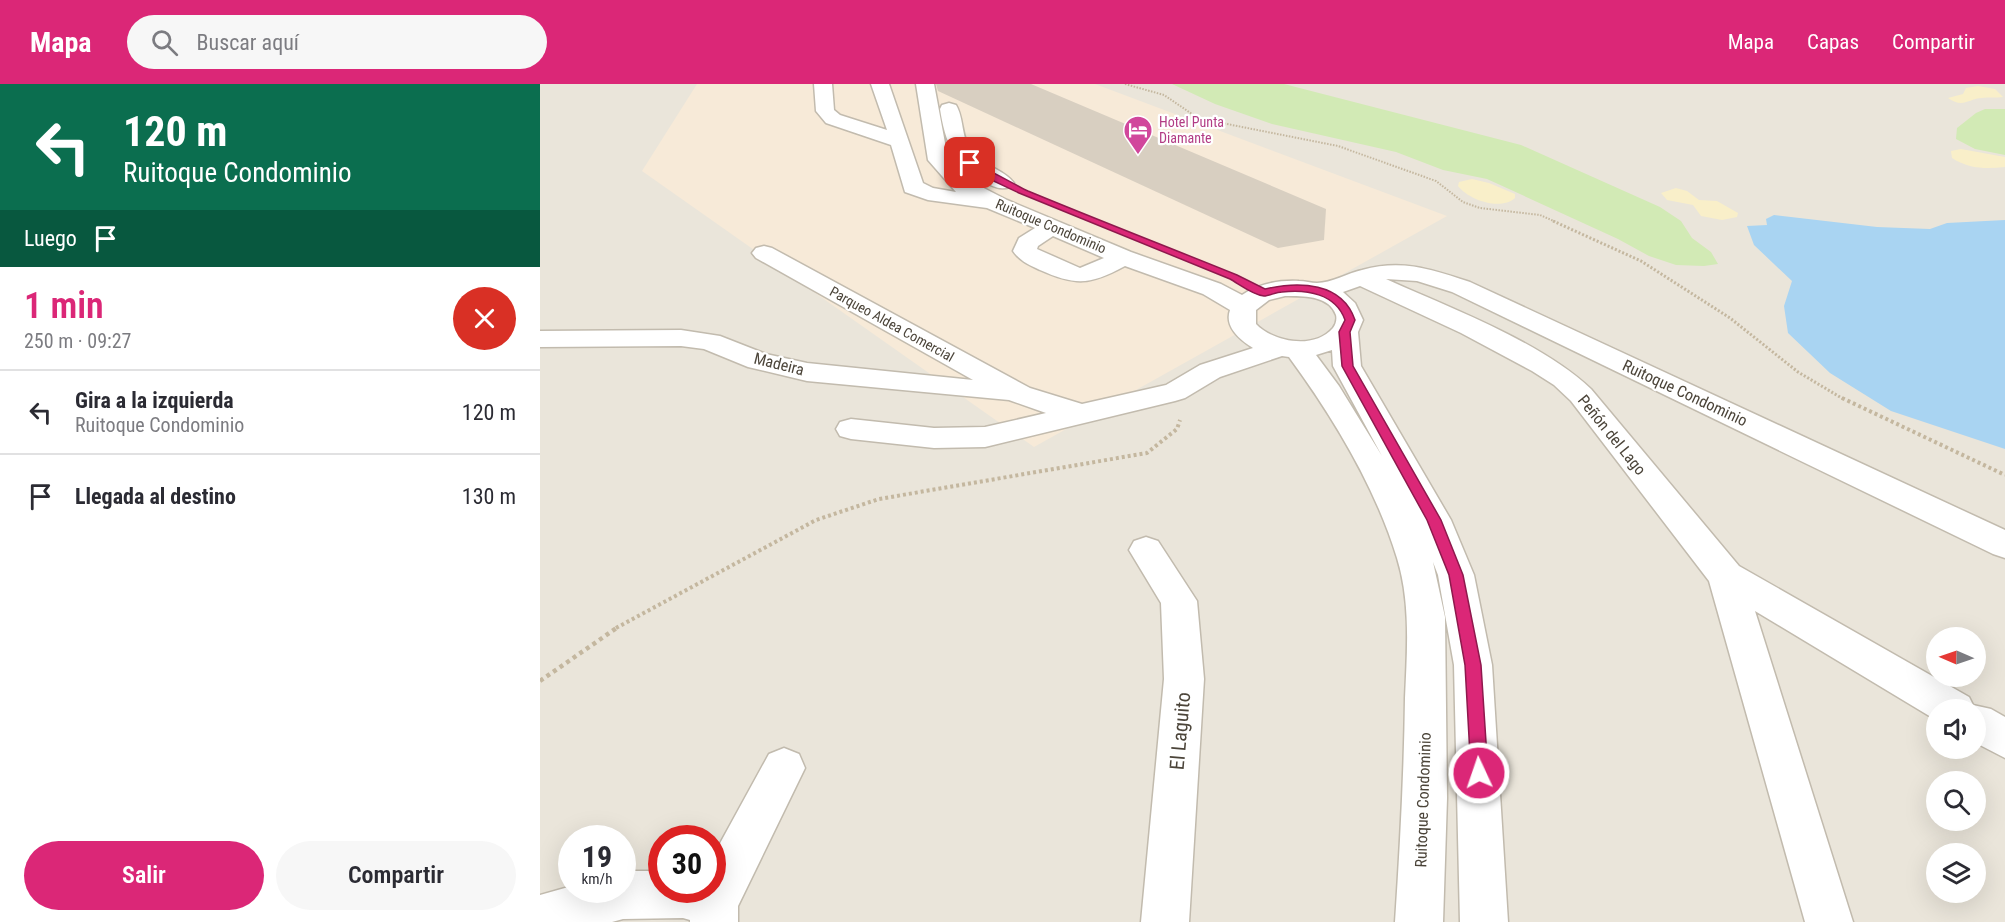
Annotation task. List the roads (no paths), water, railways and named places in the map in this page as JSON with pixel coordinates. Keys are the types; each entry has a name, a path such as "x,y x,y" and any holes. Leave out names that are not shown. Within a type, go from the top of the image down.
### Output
{"street":[{"path":"823,84 825,111 832,119 900,141"},
{"path":"879,84 900,141 913,187 928,194 999,205"},
{"name":"Ruitoque Condominio","path":"925,84 938,160 962,186 999,205 1123,257 1212,289 1246,297 1291,288 1319,291 1334,298 1345,320"},
{"name":"Ruitoque Condominio","path":"944,84 956,145 977,168 1022,192"},
{"path":"1052,227 1027,243 1025,251 1068,274 1076,277 1092,273 1123,257"},
{"name":"Ruitoque Condominio","path":"1170,252 1246,297"},
{"name":"Parqueo Aldea Comercial","path":"764,254 1020,394"},
{"name":"Ruitoque Condominio","path":"1319,291 1380,272 1412,272 1461,286 2005,544"},
{"path":"1412,272 1470,327"},
{"path":"851,429 934,438 985,438 1175,392 1210,371 1289,349 1317,347 1333,341 1345,320 1361,279 1470,327"},
{"path":"1210,371 1246,297"},
{"name":"Ruitoque Condominio","path":"1246,297 1250,336 1263,344 1289,349 1325,386 1386,489 1415,559 1426,617 1425,798 1419,922"},
{"path":"1345,320 1347,366 1434,520 1456,575 1473,665 1484,922"},
{"name":"Peñón del Lago","path":"1470,327 1542,365 1564,379 1581,395 1726,576 1936,699"},
{"name":"Madeira","path":"540,339 681,338 710,342 758,361 807,372 1020,394"},
{"path":"1020,394 1081,414"},
{"name":"El Laguito","path":"1146,550 1179,601 1185,679 1165,922"},
{"name":"Peñón del Lago","path":"1726,576 1832,918"},
{"path":"1986,728 2005,739"},
{"path":"540,919 622,896 683,894 714,913 784,768"}],"water":[{"path":"1774,215 1877,227 1930,229 1947,223 2005,220 2005,449 1891,411 1830,373 1788,333 1784,306 1792,281 1754,245 1747,226 1767,225 1766,219"}],"place":[{"name":"Hotel Punta Diamante","path":"1138,156"}]}
